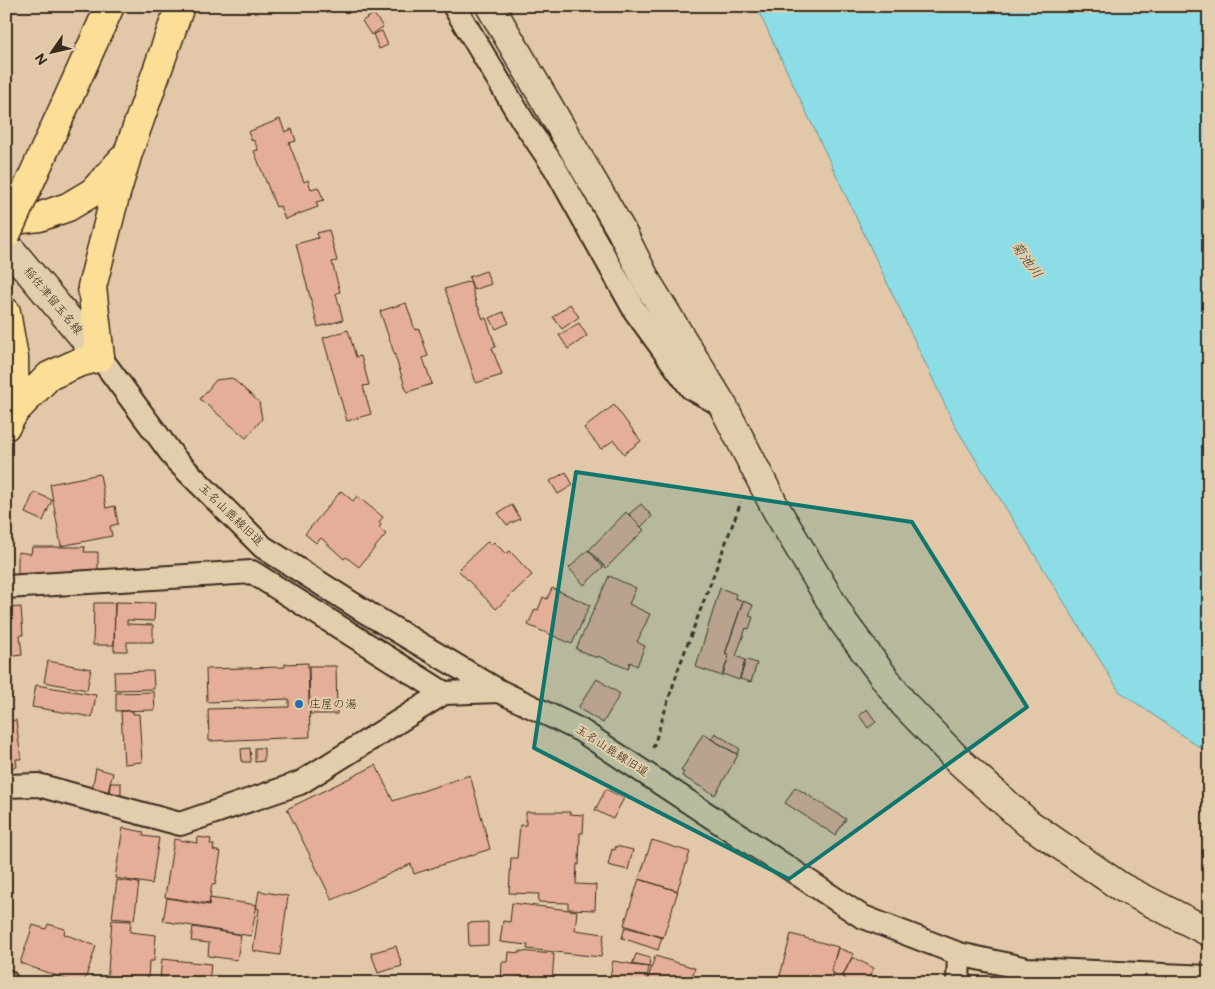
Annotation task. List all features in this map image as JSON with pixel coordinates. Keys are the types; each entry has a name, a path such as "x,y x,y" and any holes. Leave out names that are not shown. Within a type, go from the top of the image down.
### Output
{"highway":[{"path":"6,235 110,6"},
{"path":"10,418 49,376 78,363 100,357 92,287 128,153 180,6"},
{"path":"6,221 39,217 68,206 93,192 128,153"},
{"path":"6,312 14,358 10,418"}],"street":[{"path":"454,6 523,121 555,168 635,311 691,388 723,406"},
{"path":"490,6 621,230 647,282 723,406 776,509 844,623 904,704 958,762 1028,823 1121,887 1209,932"},
{"name":"稲佐津留玉名線","path":"6,244 100,357"},
{"name":"玉名山鹿線旧道","path":"100,357 176,460 263,546 364,611 500,690 580,730 861,916 959,954 1027,969 1209,976"},
{"path":"6,587 252,572 444,693"},
{"path":"6,786 38,785 180,824 300,783 444,693 500,690"},
{"path":"958,983 959,954"}],"path":[{"path":"645,772 682,657 744,493 757,472"}],"highlighted area":[{"path":"576,472 912,522 1027,707 789,879 534,748"}],"water":[{"name":"菊池川","path":"756,6 1209,6 1209,754 1119,691 955,426"}],"building":[{"path":"370,6 390,6 373,14"},
{"path":"374,14 383,27 371,35 362,21"},
{"path":"382,31 388,45 379,49 373,34"},
{"path":"280,119 285,132 292,129 296,141 289,143 304,182 308,180 311,189 318,187 324,200 316,202 318,207 285,219 280,206 276,207 254,151 258,150 248,132"},
{"path":"329,230 337,261 332,262 340,292 336,293 343,320 318,327 296,244 318,238 317,233"},
{"path":"486,271 491,284 474,290 469,277"},
{"path":"470,281 477,306 483,319 486,318 496,347 492,348 502,375 476,383 445,289"},
{"path":"406,303 415,330 419,329 428,356 423,358 432,384 407,392 380,311"},
{"path":"570,304 579,317 562,329 553,317"},
{"path":"503,312 509,323 496,329 490,318"},
{"path":"579,323 587,336 568,349 559,335"},
{"path":"348,330 356,357 361,356 369,385 363,386 371,414 347,421 323,338"},
{"path":"232,378 259,402 262,419 246,438 200,399 216,380"},
{"path":"614,405 641,441 624,454 614,440 601,449 584,428"},
{"path":"566,472 573,485 558,494 550,481"},
{"path":"100,474 106,508 115,506 118,524 110,526 112,536 61,546 50,484"},
{"path":"341,491 353,501 357,496 383,517 379,522 381,525 379,528 386,534 359,567 346,557 344,559 321,538 316,543 305,534"},
{"path":"34,492 52,500 43,521 25,513"},
{"path":"641,504 652,516 641,527 629,514"},
{"path":"512,505 520,519 507,525 498,513"},
{"path":"626,512 644,530 606,568 589,550"},
{"path":"488,541 491,545 494,542 506,554 510,551 532,575 496,609 458,570"},
{"path":"32,547 85,547 84,552 98,552 98,579 18,579 18,552 31,554"},
{"path":"588,550 603,567 584,585 569,568"},
{"path":"609,576 636,588 629,604 650,614 637,642 645,646 637,666 630,662 628,669 576,649"},
{"path":"552,588 590,605 572,644 528,625 535,609 538,610 543,597 547,599"},
{"path":"720,588 736,594 735,598 743,601 725,654 729,656 722,676 696,667"},
{"path":"743,601 753,605 749,616 753,617 749,629 746,628 736,656 745,660 739,680 723,674 729,656 725,654"},
{"path":"115,602 155,603 154,621 127,620 127,624 153,625 153,642 127,642 127,651 114,651"},
{"path":"94,603 115,603 114,645 93,645"},
{"path":"21,607 23,635 20,635 22,655 6,657 6,608"},
{"path":"746,660 757,663 751,682 740,679"},
{"path":"48,661 91,669 87,690 44,682"},
{"name":"庄屋の湯","path":"308,663 310,737 209,741 208,709 289,707 289,699 207,702 206,669 285,667 285,664"},
{"path":"309,666 336,666 337,714 310,714"},
{"path":"153,671 154,689 115,690 114,672"},
{"path":"597,679 620,694 603,723 578,708"},
{"path":"36,685 96,695 92,717 32,707"},
{"path":"154,692 155,710 116,711 116,693"},
{"path":"867,709 876,722 868,728 859,715"},
{"path":"121,711 133,711 133,714 139,714 142,762 124,764"},
{"path":"16,720 21,759 16,759 17,767 6,768 6,722"},
{"path":"715,733 740,749 737,754 711,739"},
{"path":"703,734 738,755 715,795 682,776 684,772 681,771"},
{"path":"250,748 251,762 242,762 241,749"},
{"path":"255,748 264,748 264,761 255,762"},
{"path":"376,765 393,801 470,775 490,849 414,874 411,864 332,900 287,809"},
{"path":"96,768 113,773 106,799 91,795"},
{"path":"110,783 121,783 121,802 109,802"},
{"path":"795,787 846,819 835,835 785,803"},
{"path":"606,789 624,798 613,819 595,810"},
{"path":"526,812 570,812 570,814 584,815 583,833 580,833 579,865 577,864 576,884 596,885 595,910 568,909 568,903 538,902 539,894 509,893 511,858 517,858 520,825 526,825"},
{"path":"123,828 144,832 143,836 159,838 152,884 115,878"},
{"path":"198,837 211,839 210,844 214,845 213,850 221,852 215,885 212,884 209,904 165,897 174,839 197,843"},
{"path":"652,840 690,852 677,891 639,879"},
{"path":"616,846 633,850 628,870 608,865 612,849 615,850"},
{"path":"639,879 678,891 663,938 624,925"},
{"path":"117,880 139,883 134,920 112,918"},
{"path":"259,891 288,896 280,955 253,951 259,909 256,908"},
{"path":"167,898 209,905 210,898 257,905 251,936 163,921"},
{"path":"512,903 577,911 575,930 604,934 601,957 527,949 528,945 500,942 503,921 510,922"},
{"path":"112,920 131,921 130,932 156,935 154,961 149,961 148,979 155,980 155,983 107,983"},
{"path":"488,922 488,945 469,946 468,923"},
{"path":"48,924 65,929 64,934 96,946 84,983 77,983 20,963 33,925 46,929"},
{"path":"193,927 241,935 237,960 208,956 209,943 191,941"},
{"path":"625,927 662,937 658,950 622,938"},
{"path":"791,934 838,947 831,972 834,973 831,983 778,983"},
{"path":"396,946 402,966 378,973 371,953"},
{"path":"838,948 854,954 842,977 846,979 844,983 832,980 834,973 831,972"},
{"path":"520,951 554,954 552,983 501,983 502,962 508,962 509,952 520,953"},
{"path":"636,954 650,958 649,967 632,965"},
{"path":"655,956 695,968 690,983 647,982"},
{"path":"852,957 874,968 866,983 853,983 842,977"},
{"path":"162,959 211,964 209,983 166,983 167,978 160,978"},
{"path":"613,961 649,967 646,983 609,983"}],"place":[{"name":"庄屋の湯","path":"299,704"}]}
